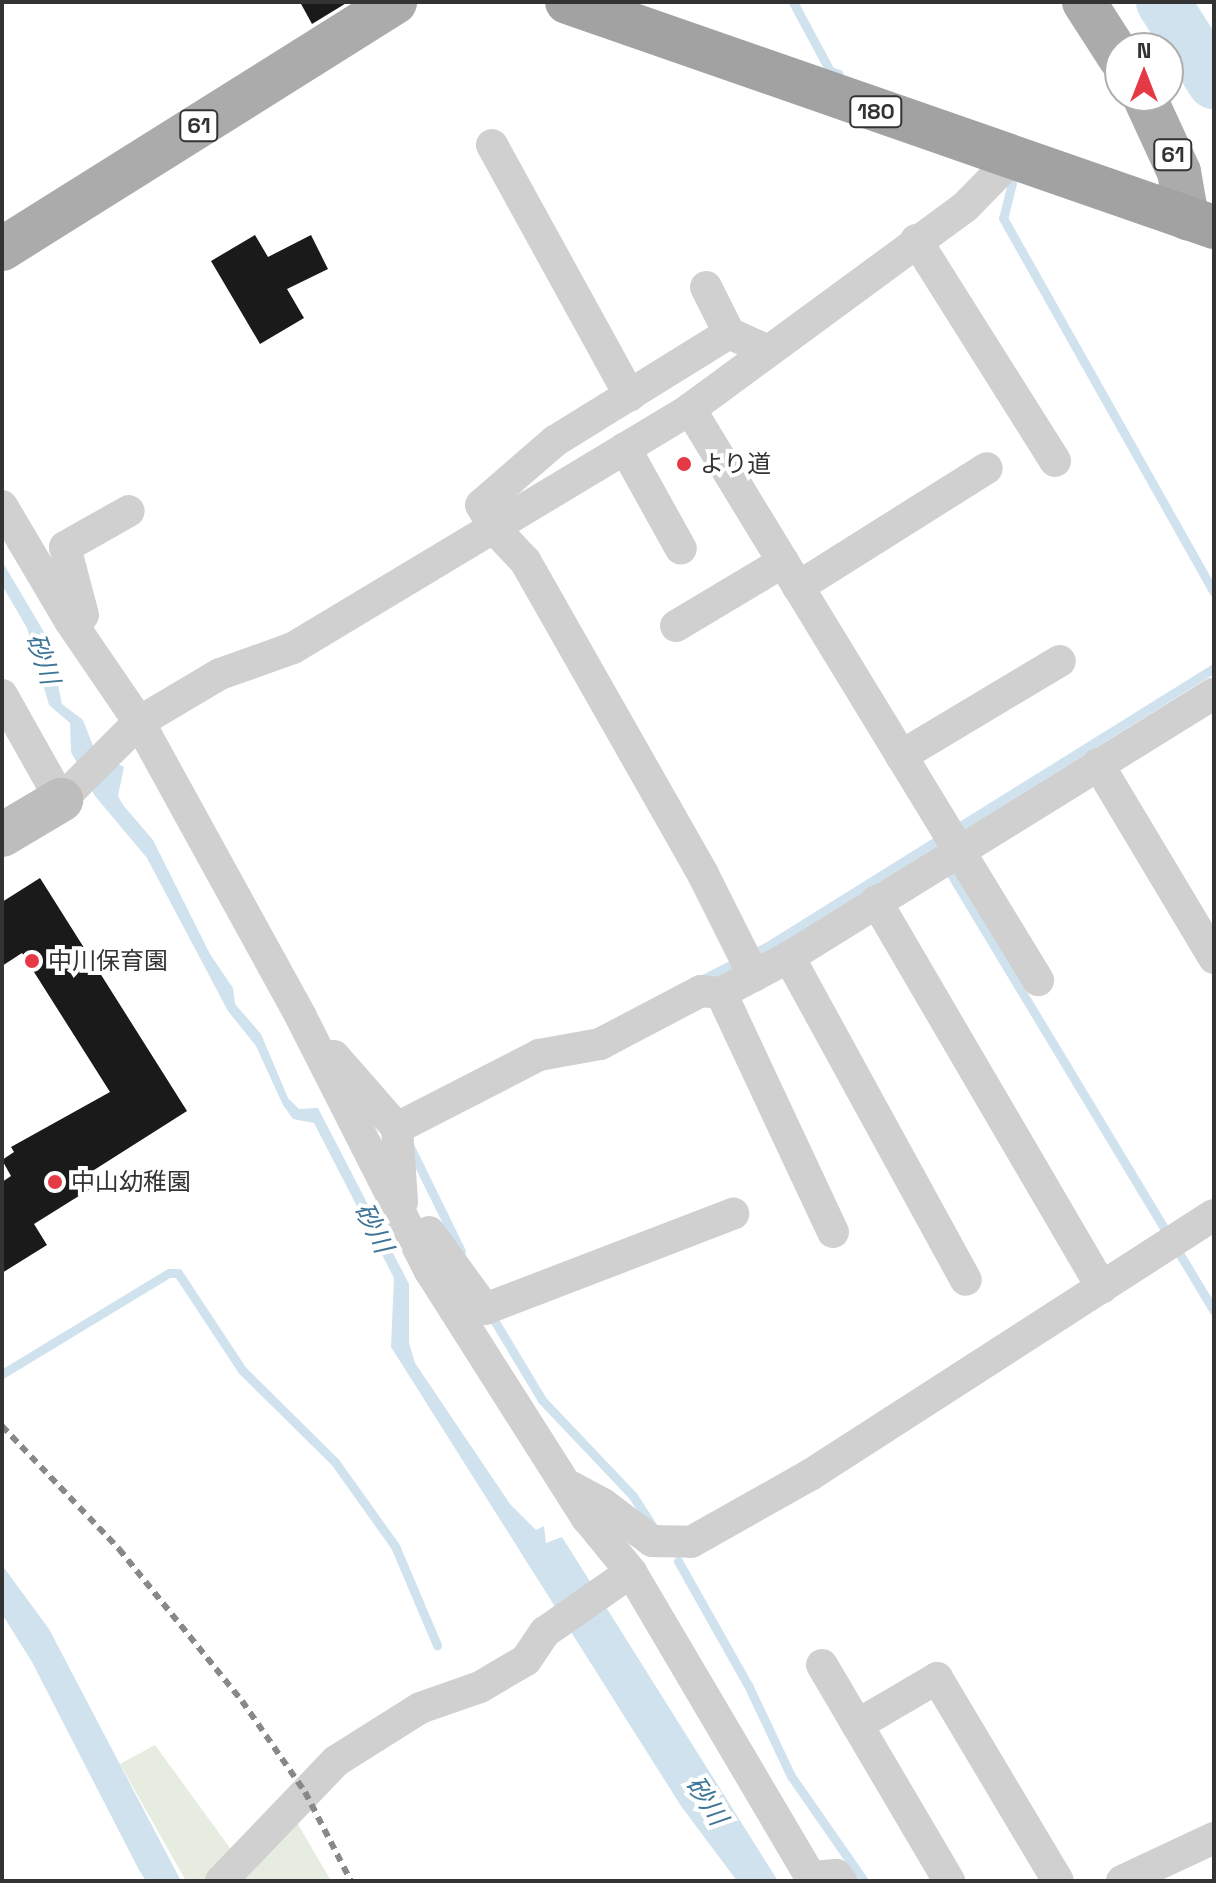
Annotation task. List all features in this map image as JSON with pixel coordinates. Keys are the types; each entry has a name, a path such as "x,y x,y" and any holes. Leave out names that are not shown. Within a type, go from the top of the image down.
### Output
{"highway":[{"name":"180","path":"567,2 1011,160 1200,223"}],"main road":[{"name":"61","path":"2,249 395,2"},
{"path":"1084,2 1104,33"},
{"name":"61","path":"1151,112 1200,223"},
{"path":"2,835 65,795"}],"street":[{"path":"492,145 630,396"},
{"path":"2,695 65,795 134,726 220,674 293,648 690,409 766,350 965,207 1011,160"},
{"path":"916,240 1055,461"},
{"path":"706,287 729,333 766,350"},
{"path":"729,333 555,441 481,505 494,528 525,561 747,962"},
{"path":"690,409 901,756 947,847 1038,980"},
{"path":"625,448 681,549"},
{"path":"676,626 790,575 987,468"},
{"path":"2,506 109,677"},
{"path":"129,511 65,547 77,599 109,677 301,1017 402,1206 430,1271 822,1880"},
{"path":"901,756 1060,661"},
{"path":"721,993 747,962 789,957 876,901 947,847 1098,764 1214,694"},
{"path":"1098,764 1214,958"},
{"path":"876,901 1102,1288"},
{"path":"789,957 966,1280"},
{"path":"397,1128 539,1055 600,1044 701,991 721,993"},
{"path":"721,993 833,1232"},
{"path":"301,1017 397,1128 402,1206 485,1309 733,1214"},
{"path":"571,1487 603,1504 652,1541 675,1546 691,1542 810,1475 1214,1215"},
{"path":"221,1881 336,1761 420,1708 480,1687 515,1667 553,1626 626,1576"},
{"path":"822,1665 949,1881"},
{"path":"857,1725 937,1678 1058,1881"},
{"path":"1122,1881 1214,1838"}],"shaded area":[{"path":"155,1745 235,1855 212,1881 186,1881 120,1764"},
{"path":"292,1814 331,1881 231,1881"}],"water":[{"name":"砂川","path":"2,561 48,639 62,704 83,720 95,751 124,767 118,796 153,840 210,954 233,988 235,1004 261,1034 288,1098 299,1109 318,1108 409,1284 409,1343 415,1363 510,1504 536,1530 544,1526 546,1543 562,1537 778,1881 737,1881 681,1806 391,1347 394,1278 314,1123 293,1119 283,1105 256,1046 228,1011 147,858 95,796 71,752 70,723 49,705 27,628 2,585"},
{"path":"2,1565 49,1629 181,1881 146,1881 139,1870 32,1662 2,1614"}],"building":[{"path":"300,2 348,2 312,24"},
{"path":"255,235 268,257 311,235 328,269 287,289 304,318 260,344 211,261"},
{"path":"40,878 187,1111 83,1177 90,1189 34,1224 47,1245 2,1273 2,1182 11,1176 2,1160 14,1152 11,1147 110,1092 22,953 2,966 2,902"}],"waterway":[{"path":"793,2 830,71 839,74"},
{"path":"1163,2 1214,82"},
{"path":"1012,183 1003,218 1214,592"},
{"path":"701,980 766,947 1214,668"},
{"path":"946,866 1214,1311"},
{"path":"411,1149 461,1251"},
{"path":"2,1374 169,1273 178,1273 242,1370 335,1462 395,1546 437,1645"},
{"path":"494,1320 542,1400 633,1496 652,1525"},
{"path":"678,1561 748,1685 791,1776 864,1881"}],"railway":[{"path":"2,1426 119,1549 242,1701 305,1792 351,1881"}],"place":[{"name":"より道","path":"684,464"},
{"name":"中川保育園","path":"32,961"},
{"name":"中山幼稚園","path":"55,1182"}]}
